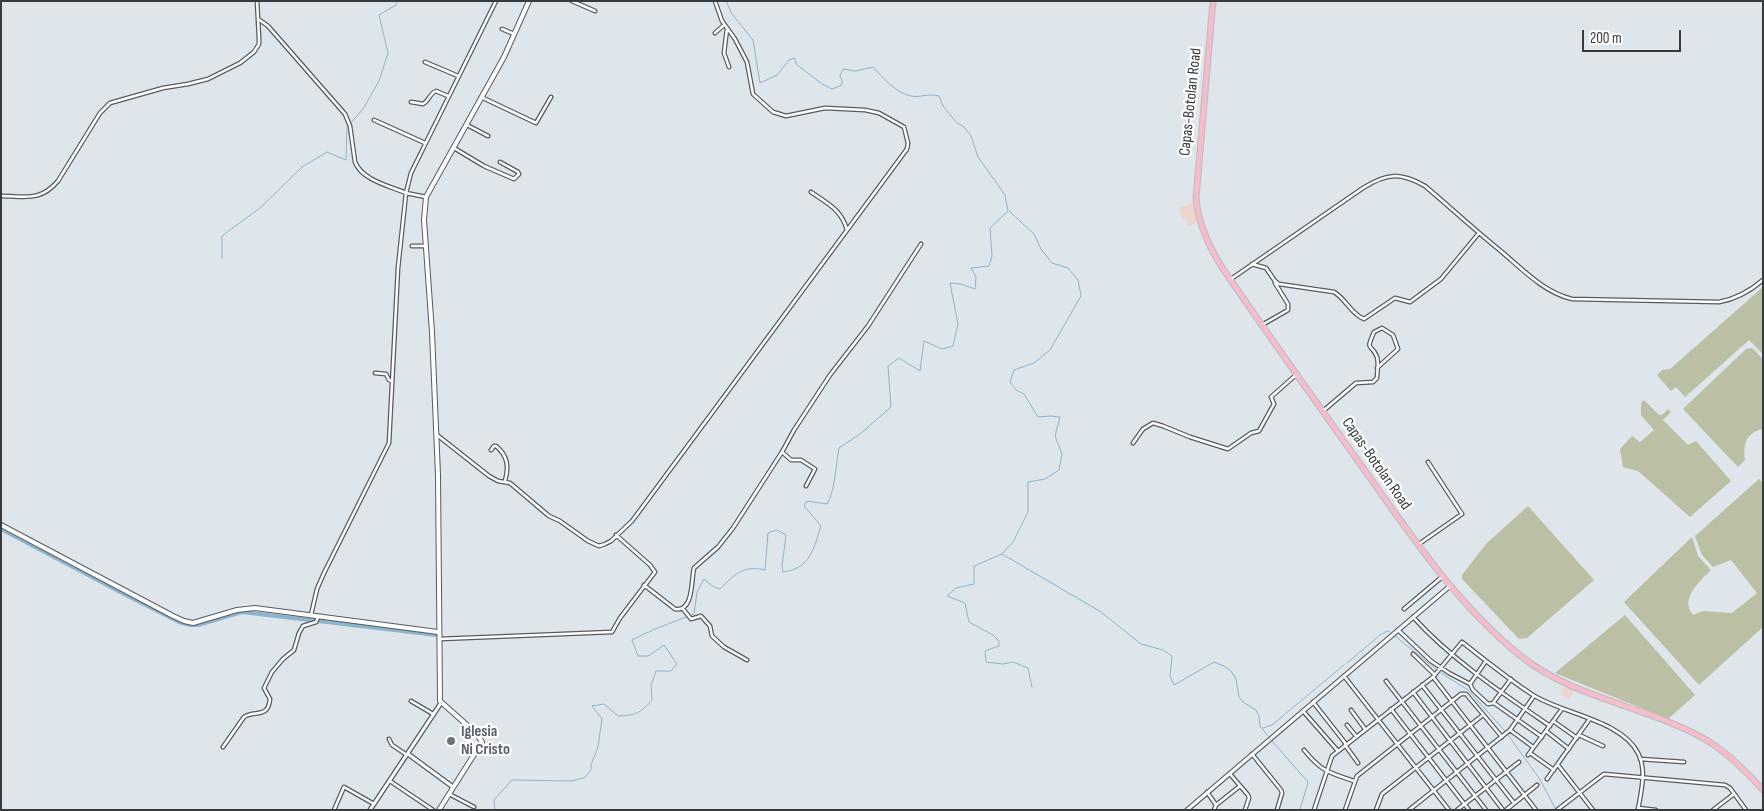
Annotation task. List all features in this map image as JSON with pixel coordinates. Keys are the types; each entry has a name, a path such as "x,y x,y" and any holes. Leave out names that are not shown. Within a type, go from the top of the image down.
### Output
{"main road":[{"path":"440,809 482,742 477,734 441,703 438,639 436,434 426,246 426,197 504,57 529,1"},
{"name":"Capas-Botolan Road","path":"1213,1 1196,198 1199,218 1216,259 1262,325 1418,545 1450,586 1508,645 1532,664 1577,688 1702,737 1729,756 1761,784 1763,790"},
{"path":"1,525 173,616 188,622 197,622 248,608 438,632"}],"street":[{"path":"1,196 39,196 50,191 100,113 110,103 208,78 248,57 259,44 257,1"},
{"path":"311,616 317,589 324,573 388,448 398,268 406,193 411,173 496,1"},
{"path":"572,1 595,11"},
{"path":"436,434 489,476 505,481 518,489 550,516 592,543 599,546 606,544 632,521 642,509 803,287 907,148 908,143 904,127 879,114 865,110 825,108 786,116 776,114 754,95 744,55 724,25 717,11 716,1"},
{"path":"258,19 268,26 345,114 349,121 357,167 375,180 406,193 426,197"},
{"path":"715,33 724,25"},
{"path":"502,29 514,34"},
{"path":"727,29 724,40 724,56 728,66"},
{"path":"425,62 458,76"},
{"path":"412,102 423,104 436,91 448,96"},
{"path":"481,97 536,123 551,97"},
{"path":"374,120 426,143"},
{"path":"466,124 488,136"},
{"path":"453,147 484,166 515,179 520,174 500,162"},
{"path":"1230,279 1375,180 1386,176 1394,176 1411,178 1425,186 1534,280 1556,295 1572,299 1719,302 1734,299 1747,293 1763,280"},
{"path":"811,192 837,210 843,217 847,230"},
{"path":"1275,281 1286,286 1334,292 1358,316 1364,319 1395,298 1410,302 1428,289 1441,279 1479,233"},
{"path":"683,609 689,600 694,568 724,540 830,375 868,326 921,244"},
{"path":"412,246 426,246"},
{"path":"1252,264 1266,268 1288,304 1288,310 1262,325"},
{"path":"1323,411 1356,383 1377,378 1377,368 1377,358 1369,344 1374,332 1382,328 1393,335 1398,348 1377,368"},
{"path":"375,373 386,374 389,380 392,381"},
{"path":"1133,443 1143,429 1153,424 1228,449 1251,433 1258,432 1274,404 1271,397 1297,374"},
{"path":"491,450 496,446 507,458 508,470 505,481"},
{"path":"782,452 791,460 801,460 815,470 806,486"},
{"path":"1418,545 1462,514 1428,462"},
{"path":"438,639 610,633 654,574 654,570 616,535"},
{"path":"1404,609 1442,576"},
{"path":"644,585 675,609 683,609"},
{"path":"1187,810 1450,586"},
{"path":"683,609 692,620 702,616 710,626 712,636 724,647 747,660"},
{"path":"223,747 244,717 261,714 268,708 270,699 264,688 267,678 283,658 294,650 299,632 303,626 316,622 318,617"},
{"path":"1413,617 1452,655 1550,726"},
{"path":"1398,630 1419,651 1442,668 1470,684 1473,690 1488,704 1493,703 1542,737"},
{"path":"1314,810 1331,758 1345,744 1434,676 1462,642 1534,696 1614,730 1624,737 1633,745 1640,759 1643,778 1638,809 1656,810"},
{"path":"1413,654 1434,676 1536,810"},
{"path":"1470,684 1486,661"},
{"path":"1344,676 1449,810"},
{"path":"1493,703 1511,679"},
{"path":"1386,681 1486,810"},
{"path":"1422,685 1514,803"},
{"path":"1413,692 1504,810 1537,785"},
{"path":"1345,810 1357,776 1461,694 1466,694 1502,737"},
{"path":"1410,810 1510,730 1534,696"},
{"path":"412,701 433,714"},
{"path":"1312,702 1358,763"},
{"path":"370,810 441,703"},
{"path":"1554,770 1529,754 1562,708"},
{"path":"1391,709 1469,810"},
{"path":"1303,710 1338,751"},
{"path":"1351,710 1366,729"},
{"path":"1376,810 1382,794 1484,715"},
{"path":"1547,779 1589,720"},
{"path":"1553,721 1578,736 1603,746"},
{"path":"1347,725 1356,736"},
{"path":"1510,730 1534,748"},
{"path":"1546,731 1569,749"},
{"path":"389,739 392,745 453,787"},
{"path":"1304,750 1326,772 1354,781"},
{"path":"1252,754 1281,790 1282,793 1277,810"},
{"path":"1640,759 1684,762"},
{"path":"1457,810 1519,762"},
{"path":"1558,765 1593,810"},
{"path":"1230,774 1248,796 1245,810"},
{"path":"1557,810 1604,774 1725,785 1746,810"},
{"path":"390,781 433,810"},
{"path":"1214,810 1216,805 1240,786"},
{"path":"334,810 344,787 374,804"},
{"path":"1207,792 1216,805"},
{"path":"449,794 474,807"},
{"path":"1713,810 1734,794"}],"shaded area":[{"path":"1193,203 1197,222 1188,226 1186,219 1182,219 1179,208"},
{"path":"1565,685 1575,689 1570,699 1560,695"}],"green space":[{"path":"1763,287 1763,354 1749,340 1685,397 1676,387 1671,391 1657,375 1662,370 1670,369"},
{"path":"1752,348 1763,359 1763,429 1752,433 1746,440 1744,449 1745,460 1738,467 1683,409 1746,349"},
{"path":"1644,400 1659,415 1662,415 1668,409 1671,412 1663,420 1688,445 1696,441 1731,481 1690,517 1638,471 1623,467 1620,449 1632,436 1640,442 1654,430 1641,415 1641,403"},
{"path":"1759,479 1763,483 1763,627 1699,685 1624,602 1692,537 1698,556 1711,570 1697,585 1690,597 1689,609 1693,615 1703,611 1732,613 1757,593 1731,560 1713,567 1702,555 1695,536"},
{"path":"1528,506 1594,580 1527,638 1519,639 1462,579 1462,575 1486,544"},
{"path":"1625,615 1695,695 1668,719 1555,673"}],"waterway":[{"path":"222,258 222,236 260,208 302,167 327,152 346,160 347,127 363,109 379,81 388,53 379,15 396,5 397,1"},
{"path":"495,810 494,800 512,780 571,781 584,778 591,770 598,747 602,719 592,706 604,704 618,716 624,716 640,711 652,700 651,686 656,671 671,671 677,664 664,645 648,656 638,656 632,640 694,614 697,592 704,579 712,586 720,589 740,572 751,569 765,570 768,533 777,530 786,535 783,572 799,567 805,562 810,556 821,526 804,506 807,501 827,504 834,485 839,448 860,434 891,407 888,366 899,358 920,371 924,341 942,349 953,346 958,324 950,283 961,284 975,289 976,277 971,268 989,266 992,256 990,228 1008,211 1005,195 978,157 971,136 943,106 939,96 914,96 900,92 873,67 856,71 843,69 840,76 842,85 832,89 822,84 796,64 795,58 789,60 777,75 760,83 753,40 732,14 726,1"},
{"path":"1009,211 1034,234 1041,249 1052,263 1068,268 1078,280 1081,296 1050,350 1034,363 1014,370 1010,382 1016,390 1024,394 1038,417 1060,417 1055,436 1062,454 1059,470 1045,479 1028,482 1028,512 1013,542 1002,554 974,566 974,584 956,588 947,596 965,603 969,622 993,635 999,641 999,646 985,651 986,662 1003,664 1013,662 1028,668 1032,687"},
{"path":"1,529 179,622 190,625 198,625 242,612 436,635"},
{"path":"1002,554 1101,612 1141,644 1163,650 1172,656 1170,676 1174,685 1214,662 1224,666 1231,671 1236,679 1239,697 1243,702 1256,710 1260,726 1268,736"},
{"path":"1347,663 1380,635 1387,631 1390,632"},
{"path":"1395,636 1437,670"},
{"path":"1263,728 1272,725 1344,665"},
{"path":"1441,673 1468,690 1505,731"},
{"path":"1508,735 1539,778 1555,808"},
{"path":"1272,741 1308,782 1300,810"}],"place":[{"name":"Iglesia Ni Cristo","path":"451,741"}]}
